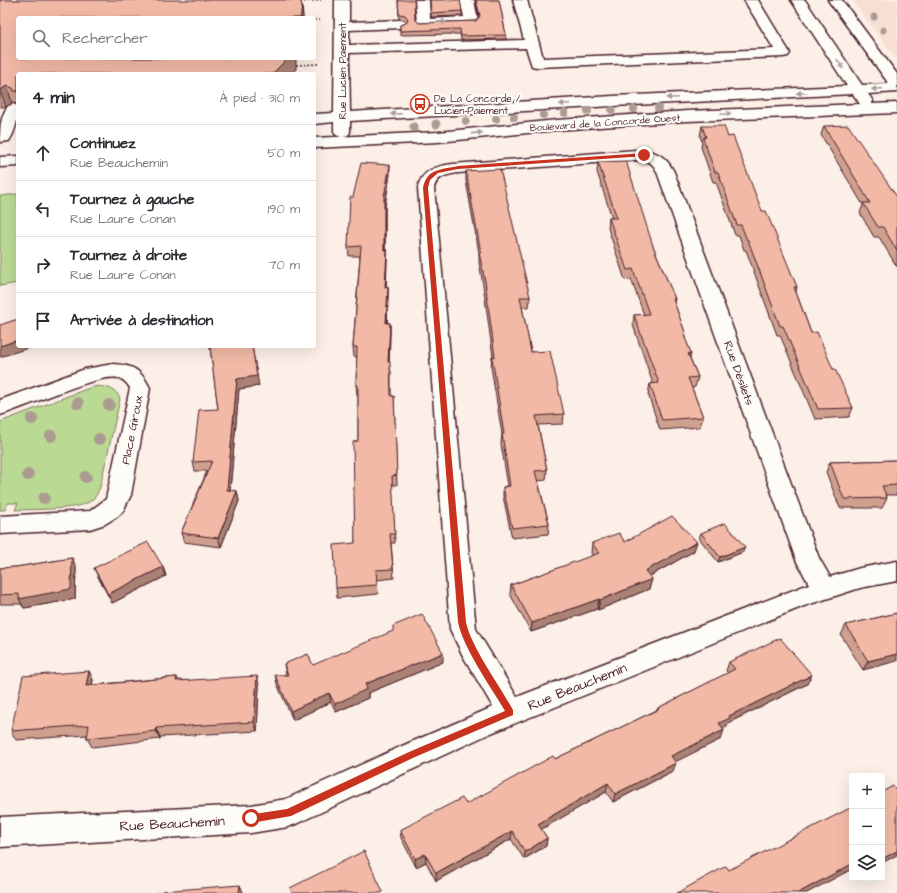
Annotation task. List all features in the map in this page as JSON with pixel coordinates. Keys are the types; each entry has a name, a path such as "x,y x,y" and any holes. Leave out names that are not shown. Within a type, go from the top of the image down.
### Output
{"street":[{"name":"Rue Lucien Paiement","path":"342,0 341,117 343,141"},
{"path":"422,0 424,22 470,22 466,0"},
{"path":"520,0 537,63 783,53 751,0"},
{"path":"798,0 870,108"},
{"path":"835,0 897,84"},
{"path":"342,26 400,24"},
{"path":"342,49 532,44"},
{"name":"Boulevard de la Concorde Ouest","path":"316,119 643,100 897,88"},
{"name":"Boulevard de la Concorde Ouest","path":"316,143 438,137 557,125 687,116 897,108"},
{"path":"7,137 13,109"},
{"name":"Rue Désilets","path":"511,712 472,648 463,629 462,622 426,183 430,176 437,172 458,168 636,154 655,158 661,163 666,171 808,560 824,589"},
{"path":"0,162 16,161"},
{"name":"Place Giroux","path":"0,408 92,374 106,371 127,373 136,379 140,388 120,495 115,505 110,510 97,518 82,521 0,525"},
{"name":"Rue Beauchemin","path":"0,832 251,818 288,813 412,755 511,712 797,598 860,578 897,571"}],"path":[{"path":"300,2 322,0"},
{"path":"296,65 318,64"}],"shaded area":[{"path":"852,0 897,0 897,60"}],"green space":[{"path":"16,194 16,283 0,286 0,196"},
{"path":"98,386 114,391 120,399 100,487 95,497 86,504 67,508 15,510 18,503 8,503 5,510 0,510 0,422 89,388"}],"building":[{"path":"0,0 300,0 302,5 300,16 16,16 16,60 286,60 274,72 16,72 16,91 7,86 0,90"},
{"path":"398,0 414,0 415,19 419,23 476,21 480,16 476,0 499,0 506,35 461,36 460,29 400,31 400,25 406,23 408,19 405,15 399,14"},
{"path":"430,0 460,0 462,11 431,13"},
{"path":"848,125 897,197 897,251 883,227 878,227 863,203 870,203 824,126"},
{"path":"702,126 724,126 728,137 733,136 762,211 766,211 797,287 794,287 811,333 817,332 833,369 835,369 853,408 818,409 783,326 780,326 748,240 741,225 737,225 718,172 715,172 703,138 706,137"},
{"path":"626,161 653,246 675,299 673,299 686,335 684,335 691,353 688,354 698,377 688,378 703,417 662,420 650,384 659,383 634,315 649,314 633,269 627,270 609,218 617,218 598,162"},
{"path":"361,163 390,165 384,197 384,250 387,250 385,287 388,287 386,323 390,323 388,362 390,362 391,396 394,396 397,475 392,476 395,534 390,534 393,569 376,570 377,585 336,588 334,545 355,543 353,442 358,441 358,385 356,385 357,347 353,347 361,246 348,247 350,197 353,197"},
{"path":"500,169 530,297 520,297 531,352 550,351 564,414 536,416 547,470 535,471 549,524 512,528 503,487 510,486 502,434 504,434 492,357 495,357 485,281 479,253 481,253 466,171"},
{"path":"16,320 16,341 0,346 0,325"},
{"path":"210,348 252,348 257,376 237,379 227,490 237,491 218,538 181,533 212,461 193,462 199,410 218,409"},
{"path":"897,460 897,485 882,486 887,498 844,499 830,462"},
{"path":"672,516 697,542 645,571 652,579 600,600 599,599 532,623 511,585 599,553 592,543 619,533 625,542"},
{"path":"725,523 745,547 720,557 701,533"},
{"path":"148,542 163,567 108,594 94,568"},
{"path":"72,558 71,589 19,599 19,594 0,595 0,568 16,567"},
{"path":"897,613 897,654 868,661 846,625"},
{"path":"422,614 443,653 365,684 367,689 335,704 329,693 291,711 275,675 288,675 284,664 308,654 313,665 393,631 393,626"},
{"path":"780,638 812,675 729,716 730,718 719,723 724,730 671,756 676,763 615,794 608,783 538,824 547,838 525,852 512,831 436,873 425,854 415,859 400,830 462,798 466,804 553,756 555,759 659,709 658,708 735,669 729,662"},
{"path":"89,671 86,686 177,677 176,681 257,676 254,722 156,728 156,731 87,738 89,725 11,731 23,676"},
{"path":"893,786 897,791 897,851 885,857 885,809 885,790"},
{"path":"849,809 849,866 798,893 677,893 726,866 729,870"},
{"path":"364,851 383,892 292,893 290,888"},
{"path":"240,885 239,893 162,893 162,891"}],"place":[{"name":"De La Concorde / Lucien-Paiement","path":"420,104"}],"route":[{"path":"251,818 288,813 412,755 511,712 472,648 463,629 460,608 426,188 428,179 437,172 458,168 636,154 644,155"}]}
